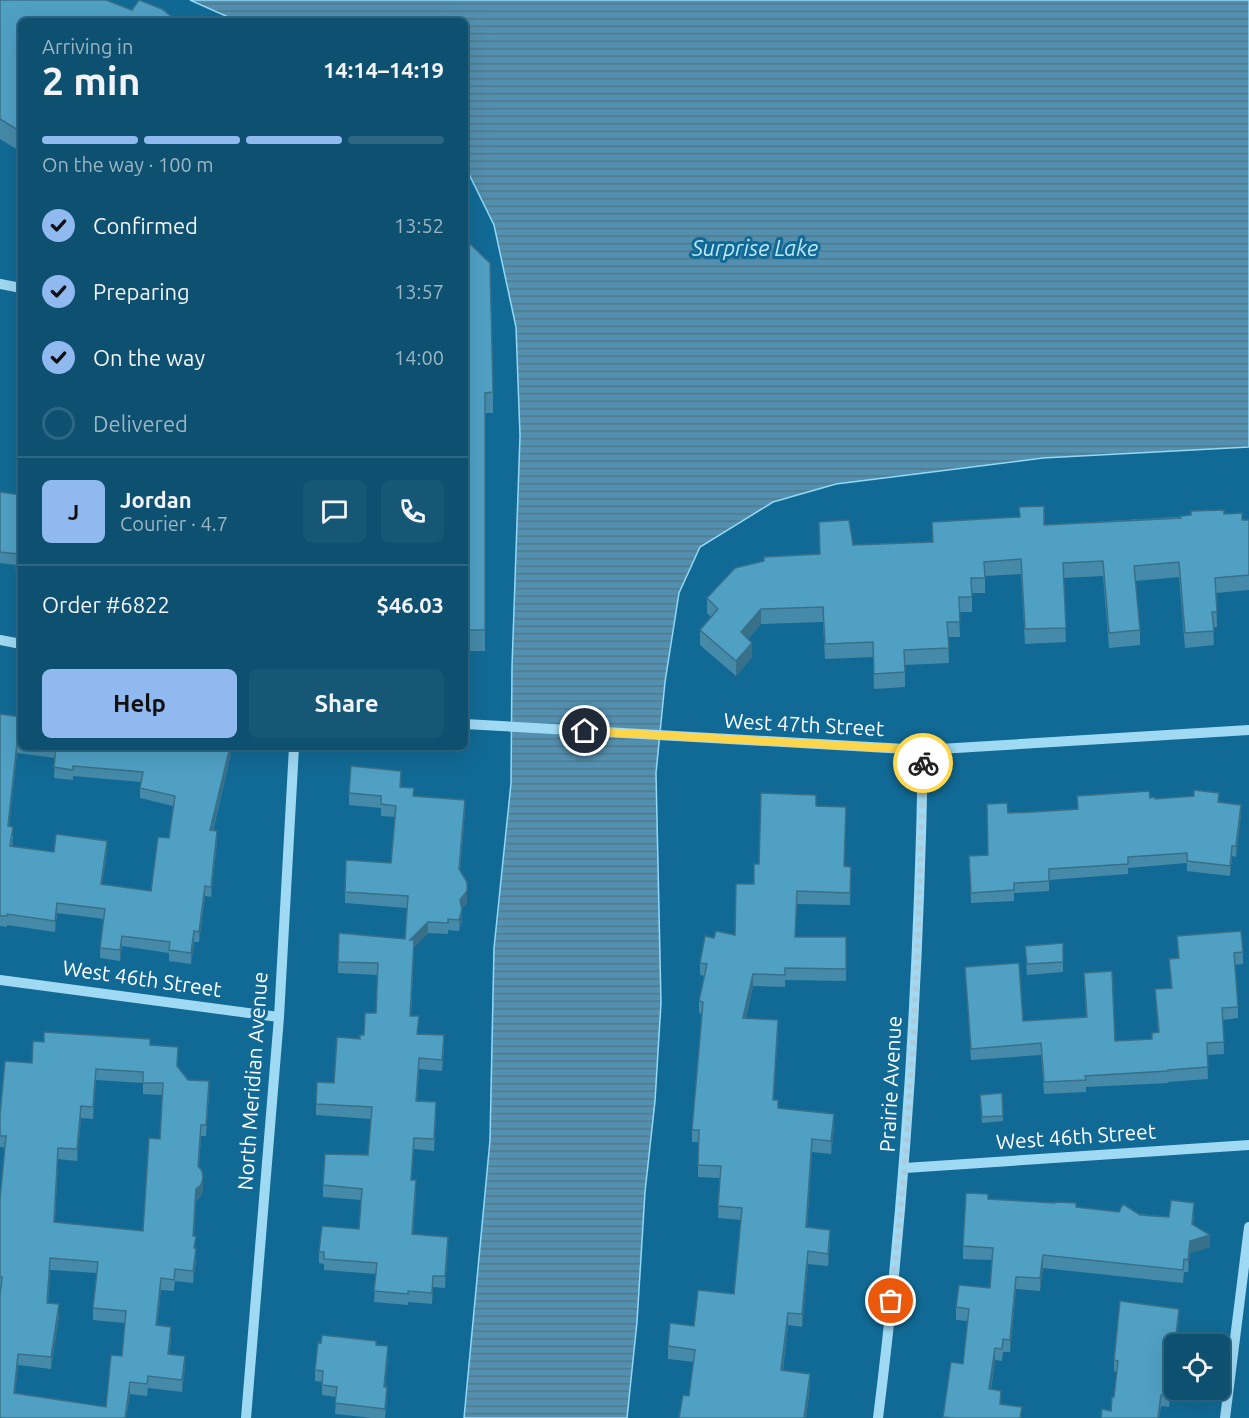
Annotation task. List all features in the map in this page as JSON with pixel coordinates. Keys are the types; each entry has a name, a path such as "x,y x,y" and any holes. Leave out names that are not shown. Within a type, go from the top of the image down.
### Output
{"street":[{"path":"0,284 18,287"},
{"path":"0,640 18,643"},
{"name":"West 47th Street","path":"469,724 923,750 1249,730"},
{"name":"North Meridian Avenue","path":"246,1418 279,1017 294,750"},
{"name":"Prairie Avenue","path":"878,1418 905,1168 919,914 923,750"},
{"name":"West 46th Street","path":"0,980 279,1017"},
{"name":"West 46th Street","path":"905,1168 1249,1145"},
{"path":"1225,1418 1249,1227"}],"water":[{"name":"Surprise Lake","path":"190,0 1249,0 1249,447 1043,458 836,484 773,502 700,547 679,593 665,682 656,773 661,1003 637,1322 627,1418 464,1418 490,1140 494,948 511,783 512,667 520,436 516,327 494,225 468,172 468,18 230,18"}],"building":[{"path":"0,0 106,0 132,10 139,0 162,9 173,18 18,18 18,130 0,119"},
{"path":"468,242 490,263 493,392 485,393 485,630 468,630"},
{"path":"0,492 18,495 18,554 0,552"},
{"path":"1044,506 1044,525 1181,518 1181,516 1191,515 1191,511 1224,510 1224,514 1242,513 1242,520 1249,520 1249,575 1215,578 1217,612 1212,612 1214,631 1185,633 1179,562 1134,566 1140,630 1109,633 1103,561 1063,563 1066,628 1025,629 1021,559 984,562 985,578 971,578 972,597 959,597 960,622 947,622 949,648 904,650 905,672 874,674 873,642 825,644 823,607 761,609 741,632 752,643 736,661 700,630 718,609 707,598 735,568 764,561 764,557 820,554 819,522 849,520 853,545 933,542 932,522 1020,517 1019,507"},
{"path":"0,714 18,717 18,743 8,826 13,827 10,846 54,852 56,834 107,841 101,884 151,891 158,837 169,838 175,796 140,788 143,772 73,766 73,770 54,767 56,750 229,750 210,830 217,831 211,887 205,886 199,932 194,931 191,953 169,950 170,942 122,936 120,950 100,948 105,909 57,903 55,921 7,914 7,916 0,916"},
{"path":"351,766 401,771 400,787 414,788 413,796 465,800 459,869 467,882 467,891 460,900 462,909 459,920 448,919 448,923 428,922 410,940 414,940 410,1016 419,1016 417,1034 444,1035 442,1060 419,1058 416,1101 436,1102 434,1139 414,1138 411,1180 416,1180 412,1234 448,1237 445,1276 433,1276 432,1293 408,1291 408,1294 374,1291 377,1263 324,1259 324,1252 319,1252 322,1226 359,1229 362,1189 323,1185 325,1154 368,1155 372,1107 316,1104 317,1082 334,1083 337,1037 360,1039 360,1035 364,1035 365,1013 376,1013 378,963 338,962 339,933 405,939 408,896 345,892 346,860 391,863 396,806 381,804 381,796 349,793"},
{"path":"1194,790 1219,793 1218,802 1241,805 1236,846 1232,846 1230,866 1187,861 1187,853 1128,857 1128,864 1049,869 1049,881 1014,883 1014,890 971,893 969,856 988,855 987,804 1007,803 1008,813 1078,809 1077,796 1149,791 1150,798 1155,797 1155,799 1194,796"},
{"path":"761,793 816,795 816,806 846,807 844,866 851,867 850,893 797,891 795,937 846,937 846,969 785,968 785,975 753,974 743,1018 778,1020 773,1100 778,1100 778,1108 834,1114 831,1141 812,1139 806,1227 830,1230 828,1254 808,1251 802,1314 788,1313 781,1370 810,1374 804,1418 679,1418 683,1395 689,1396 695,1350 668,1346 670,1323 694,1326 698,1290 734,1294 742,1208 718,1206 721,1166 698,1165 699,1130 692,1130 703,1002 699,1001 707,964 700,963 705,936 714,938 716,931 735,935 736,884 754,884 754,864 759,864"},
{"path":"1241,931 1243,952 1234,953 1238,1007 1222,1008 1224,1042 1207,1043 1208,1067 1085,1076 1086,1080 1044,1082 1041,1043 971,1049 965,967 1019,963 1023,1021 1087,1017 1084,973 1112,971 1115,1041 1152,1039 1152,1033 1159,1032 1155,989 1172,988 1169,959 1179,958 1177,936"},
{"path":"1063,943 1063,962 1027,964 1025,946"},
{"path":"44,1032 150,1039 150,1045 178,1047 177,1066 188,1080 209,1081 206,1125 201,1125 198,1166 203,1178 201,1185 196,1189 193,1236 196,1236 194,1248 196,1249 193,1271 175,1269 174,1280 161,1278 156,1325 171,1327 168,1354 185,1356 182,1380 148,1376 147,1384 130,1382 125,1418 0,1418 2,1277 0,1277 0,1199 6,1136 0,1136 0,1115 5,1061 32,1063 33,1041 44,1042","holes":["96,1069 143,1072 143,1083 163,1083 160,1139 149,1138 143,1231 54,1222 58,1148 77,1149 81,1106 93,1107","50,1258 98,1262 93,1308 126,1311 122,1356 111,1355 106,1407 14,1393 18,1354 51,1357 59,1304 47,1303"]},
{"path":"1002,1093 1003,1116 982,1117 980,1095"},
{"path":"966,1193 988,1194 988,1199 1076,1203 1076,1207 1119,1212 1123,1204 1140,1215 1169,1217 1171,1200 1194,1203 1192,1224 1210,1235 1190,1241 1188,1260 1184,1259 1183,1270 1043,1255 1040,1278 1016,1277 1010,1340 1003,1339 1002,1349 995,1348 989,1389 1001,1391 1000,1404 1022,1407 1020,1418 943,1417 951,1362 963,1364 969,1309 956,1307 959,1285 990,1288 993,1248 963,1246"},
{"path":"1120,1301 1179,1309 1176,1334 1164,1334 1164,1395 1161,1395 1158,1418 1101,1418 1102,1409 1111,1411 1118,1361 1114,1360"},
{"path":"322,1335 376,1341 376,1345 388,1346 384,1387 387,1387 385,1409 335,1403 337,1387 322,1385 323,1371 315,1370 318,1342 321,1343"}],"way so far":[{"path":"891,1301 905,1168 913,1042 923,763"}],"route":[{"path":"585,731 873,749 923,750 923,763"}]}
